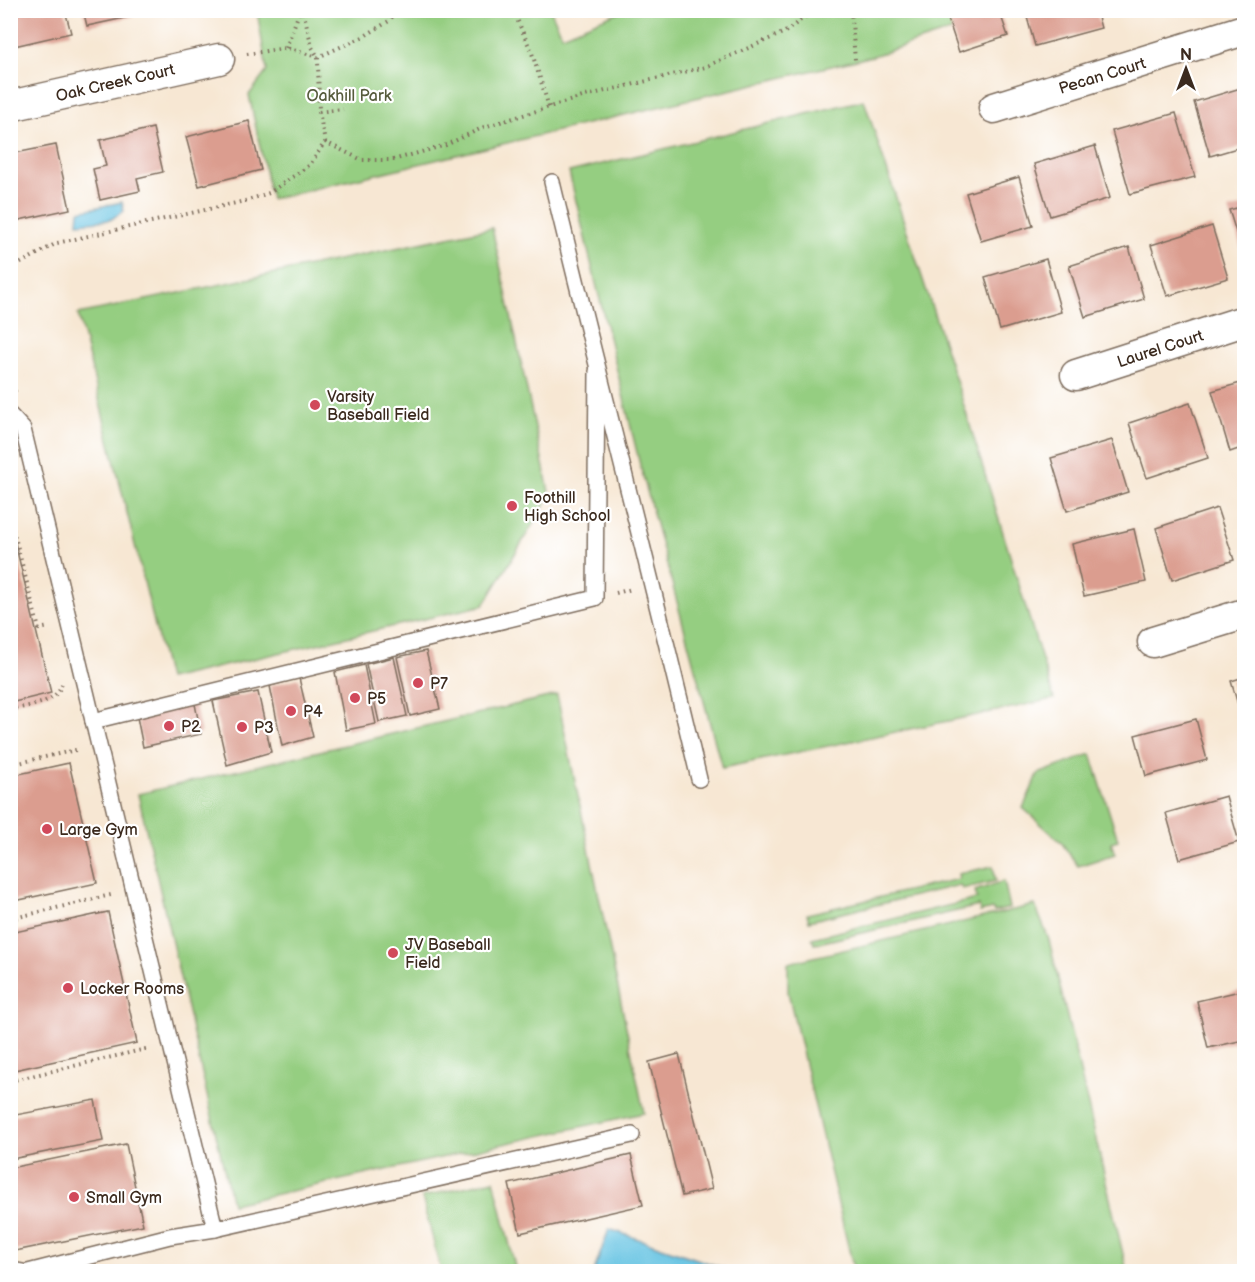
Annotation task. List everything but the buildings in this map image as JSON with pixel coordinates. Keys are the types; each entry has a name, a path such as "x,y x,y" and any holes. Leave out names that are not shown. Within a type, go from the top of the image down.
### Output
{"street":[{"name":"Pecan Court","path":"994,108 1245,30"},
{"name":"Oak Creek Court","path":"10,106 219,59"},
{"name":"Laurel Court","path":"1076,375 1245,321"},
{"path":"1153,642 1245,614"}],"lane":[{"path":"552,182 597,370 653,584 699,779"},
{"path":"93,721 595,598 597,370"},
{"path":"10,415 23,429 215,1228"},
{"path":"28,1272 170,1236 632,1135"},
{"path":"10,1270 22,1272"}],"path":[{"path":"286,48 302,10"},
{"path":"10,269 57,243 245,201 269,193 310,165 325,142 319,112 318,57 312,47 302,10"},
{"path":"219,59 286,48 318,57 363,37 389,21 397,10"},
{"path":"513,10 532,52 549,107"},
{"path":"325,142 362,160 393,160 446,146 484,127 549,107 705,67 785,32 814,10"},
{"path":"851,10 855,60"},
{"path":"319,112 343,109"},
{"path":"10,518 39,629 51,627"},
{"path":"595,598 653,584"},
{"path":"10,710 51,700 59,691 63,681"},
{"path":"10,765 98,744"},
{"path":"10,919 133,890"},
{"path":"10,1081 170,1042"}],"green space":[{"name":"Oakhill Park","path":"257,11 551,11 562,35 621,11 1013,11 873,56 271,199 249,95 267,71"},
{"path":"864,100 960,393 1054,699 722,768 640,465 569,172"},
{"name":"Varsity Baseball Field","path":"492,228 550,496 484,605 168,679 78,314"},
{"name":"JV Baseball Field","path":"557,695 644,1113 232,1204 138,794"},
{"path":"1091,754 1118,840 1111,842 1115,854 1078,866 1061,842 1023,808 1038,774"},
{"path":"993,866 996,881 962,889 960,885 809,921 807,914 959,879 958,874"},
{"path":"1004,881 1010,908 994,912 992,909 980,912 979,906 814,944 812,938 977,899 975,891"},
{"path":"1035,905 1049,940 1127,1271 854,1271 788,992 788,963"},
{"path":"494,1180 516,1271 441,1271 422,1197"}],"water":[{"path":"122,202 124,211 110,220 78,223 79,211"},
{"path":"609,1229 726,1269 725,1271 594,1271"}],"place":[{"name":"Varsity Baseball Field","path":"315,405"},
{"name":"Foothill High School","path":"512,506"},
{"name":"P7","path":"418,683"},
{"name":"P5","path":"355,698"},
{"name":"P4","path":"291,711"},
{"name":"P2","path":"169,726"},
{"name":"P3","path":"242,727"},
{"name":"Large Gym","path":"47,829"},
{"name":"JV Baseball Field","path":"393,953"},
{"name":"Locker Rooms","path":"68,988"},
{"name":"Small Gym","path":"74,1197"}]}
